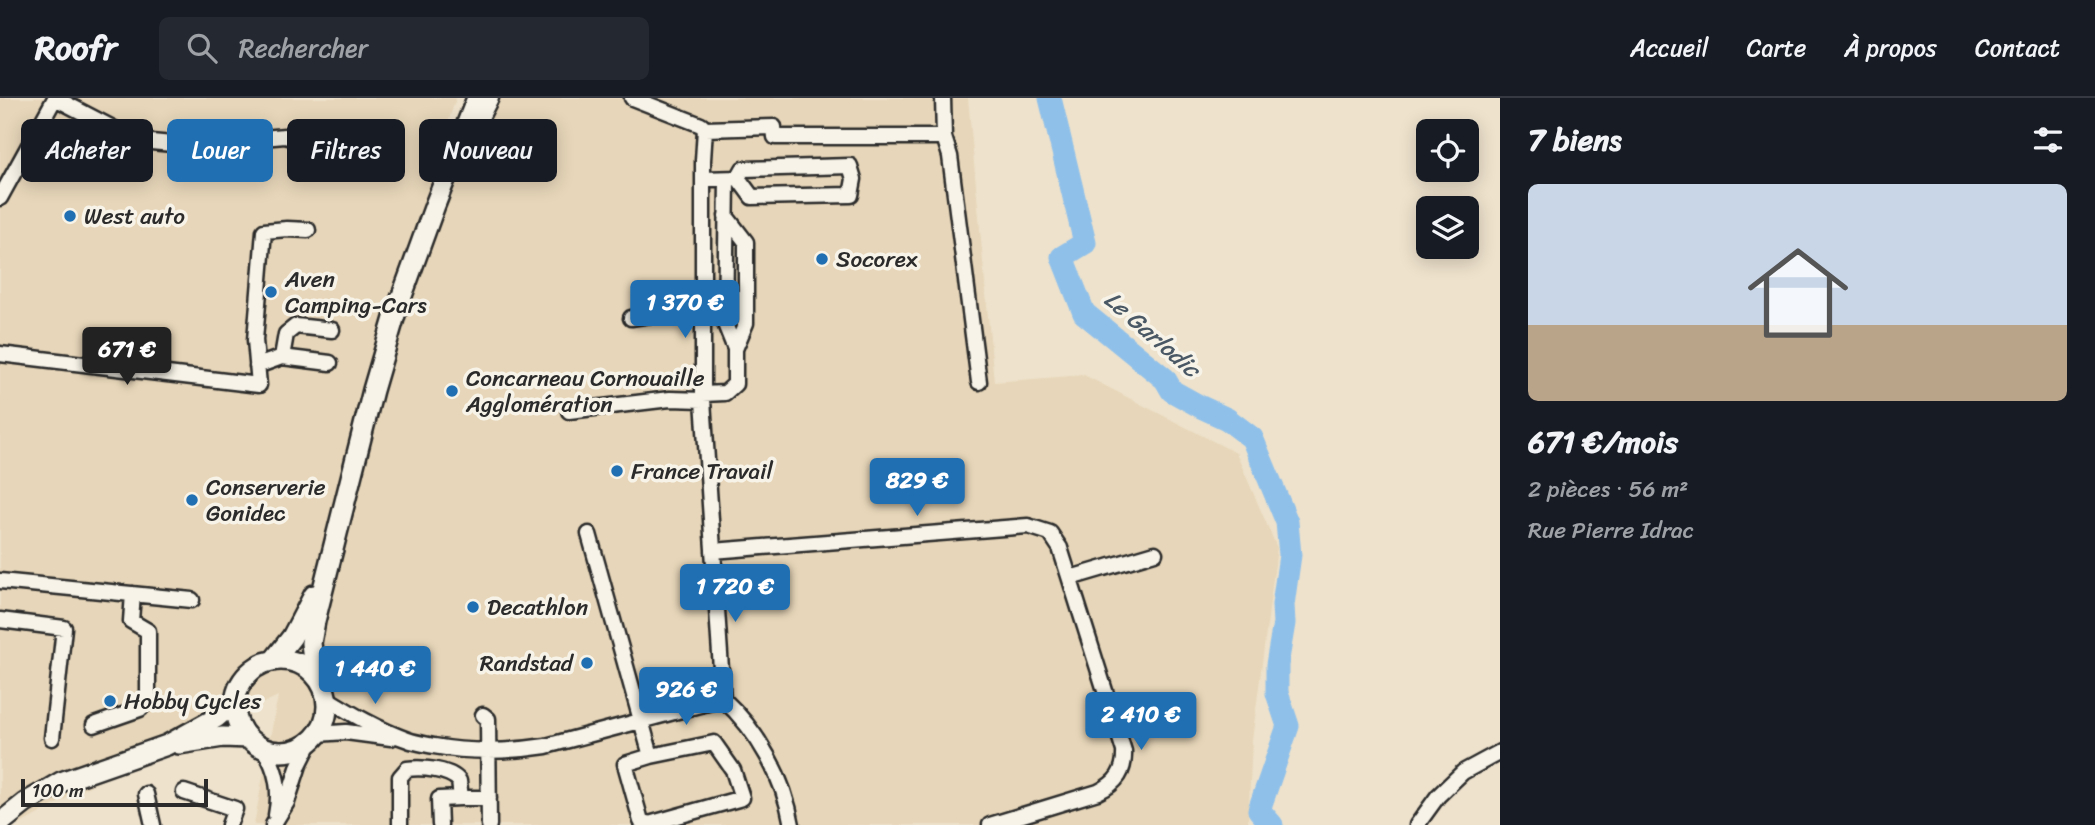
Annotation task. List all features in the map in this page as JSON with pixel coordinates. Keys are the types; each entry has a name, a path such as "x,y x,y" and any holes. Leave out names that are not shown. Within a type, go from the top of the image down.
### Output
{"main road":[{"path":"469,119 477,98"},
{"path":"315,675 311,643 326,573 392,325 408,275 445,182"},
{"path":"273,661 292,637 326,573"},
{"path":"3,822 25,803 61,782 167,746 223,737 284,752 303,746 324,723 327,711 322,686 306,668 284,660 273,661 259,666 247,675 239,687 235,702 236,716 240,728 256,743"},
{"path":"167,746 216,718 235,702"}],"street":[{"path":"0,198 55,98 126,135 151,142 183,145 287,137"},
{"path":"480,119 491,98"},
{"path":"632,98 701,125 705,129 774,127 775,137 944,136"},
{"path":"943,98 944,136 950,156 979,382"},
{"path":"705,129 703,397 723,699 744,720 769,760 785,792 793,825"},
{"path":"569,411 725,393 735,384 734,349 725,324 726,216 733,179 743,169 850,166 854,180 850,195 752,197 733,179 703,179"},
{"path":"726,216 746,242 746,323 734,349"},
{"path":"0,354 259,385 255,340 264,231 308,230"},
{"path":"631,318 702,307"},
{"path":"282,357 286,334 296,326 332,330"},
{"path":"257,366 282,357 330,363"},
{"path":"713,551 1028,526 1050,533 1056,540 1070,578 1124,751 1122,769 1110,786 1098,792 990,825"},
{"path":"589,534 652,756"},
{"path":"1070,578 1155,553"},
{"path":"0,581 192,600"},
{"path":"94,725 140,709 148,701 148,631 131,621 133,594"},
{"path":"0,620 64,628 52,738"},
{"path":"326,698 350,713 409,741"},
{"path":"274,824 287,802 299,765 314,737 346,732 453,749 516,751 546,746 723,699"},
{"path":"484,715 488,719 490,737 489,825"},
{"path":"256,743 276,771 278,793 274,824"},
{"path":"714,743 733,769 741,798 649,824 640,821 625,764 652,756 714,743"},
{"path":"1417,825 1438,796 1463,772 1500,752"},
{"path":"400,825 400,777 407,769 451,774 459,781 461,798"},
{"path":"184,792 235,809 229,825"},
{"path":"146,794 153,825"},
{"path":"440,825 439,799 489,797"}],"shaded area":[{"path":"0,98 456,98 449,119 419,119 419,182 432,182 388,339 446,182 557,182 557,119 469,119 477,98 968,98 994,382 1084,375 1236,453 1277,548 1252,740 1248,825 254,825 278,696 81,790 19,825 0,825"}],"waterway":[{"name":"Le Garlodic","path":"1050,98 1085,243 1062,257 1084,313 1165,379 1172,391 1227,419 1252,438 1287,522 1290,555 1277,665 1277,693 1288,726 1259,810 1272,825"}],"place":[{"name":"West auto","path":"70,216"},
{"name":"Socorex","path":"822,259"},
{"name":"Aven Camping-Cars","path":"271,292"},
{"name":"Concarneau Cornouaille Agglomération","path":"452,391"},
{"name":"France Travail","path":"617,471"},
{"name":"Conserverie Gonidec","path":"192,500"},
{"name":"Decathlon","path":"473,607"},
{"name":"Randstad","path":"587,663"},
{"name":"Hobby Cycles","path":"110,701"}]}
